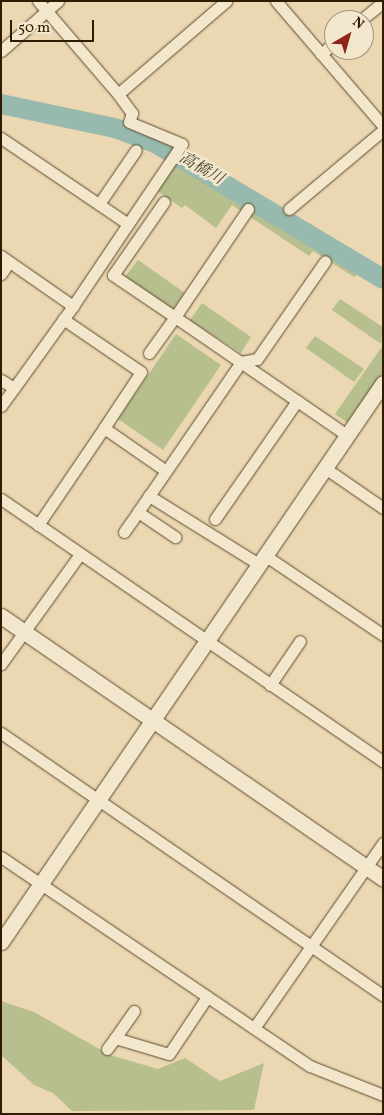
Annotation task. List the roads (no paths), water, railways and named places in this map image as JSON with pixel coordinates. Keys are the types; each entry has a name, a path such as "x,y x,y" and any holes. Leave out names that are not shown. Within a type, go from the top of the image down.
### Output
{"street":[{"path":"1,406 73,306 182,144 129,122 132,113 118,94 38,1"},
{"path":"1,51 58,1"},
{"path":"118,94 226,1"},
{"path":"276,1 383,126"},
{"path":"373,10 383,2"},
{"path":"289,209 383,130"},
{"path":"1,138 128,224"},
{"path":"98,204 136,150"},
{"path":"164,202 114,275 347,435"},
{"path":"149,353 248,209"},
{"path":"1,274 5,259 73,306"},
{"path":"124,532 241,362 257,358 325,261"},
{"path":"38,524 141,372 64,319"},
{"path":"1,380 14,388"},
{"path":"1,942 101,800 382,386"},
{"path":"215,519 297,401"},
{"path":"104,428 166,471"},
{"path":"325,468 383,508"},
{"path":"149,496 263,560 383,635"},
{"path":"1,499 383,762"},
{"path":"138,512 175,537"},
{"path":"1,664 80,554"},
{"path":"1,616 383,879"},
{"path":"270,685 300,641"},
{"path":"1,734 101,800 383,996"},
{"path":"254,1028 310,945 368,868 383,843"},
{"path":"1,857 310,1066 383,1095"},
{"path":"115,1038 169,1054 207,997"},
{"path":"107,1049 134,1011"}],"waterway":[{"name":"高橋川","path":"1,104 115,128 155,143 383,279"}]}
